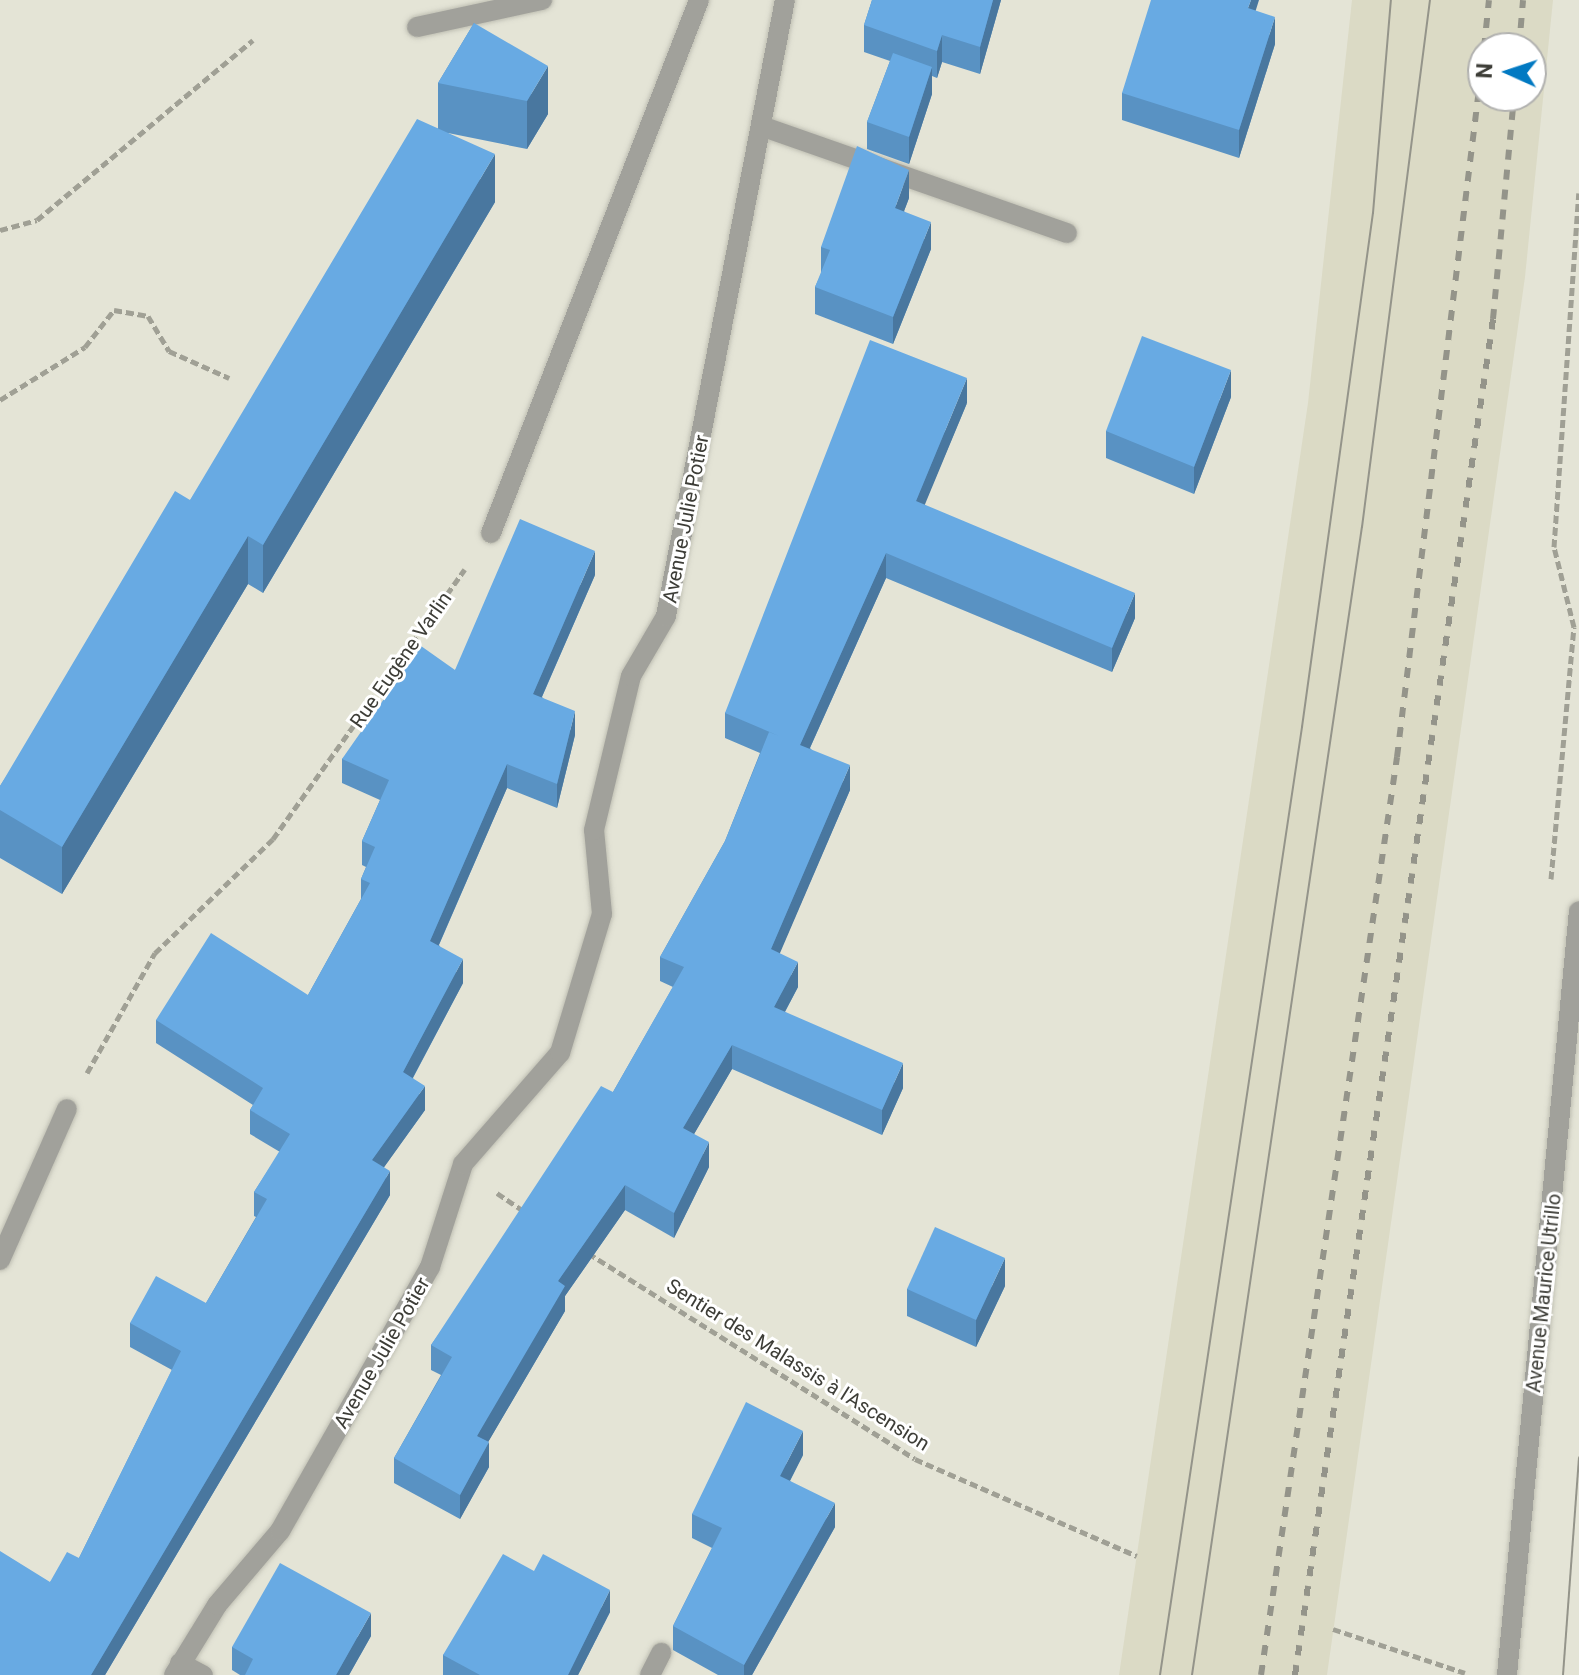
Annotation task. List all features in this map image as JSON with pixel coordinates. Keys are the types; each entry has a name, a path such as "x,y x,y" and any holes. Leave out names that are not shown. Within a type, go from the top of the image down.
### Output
{"street":[{"path":"417,27 542,0"},
{"path":"491,533 699,0"},
{"name":"Avenue Julie Potier","path":"177,1669 217,1605 280,1531 423,1281 463,1164 560,1053 602,914 594,830 631,676 666,616 764,127 785,0"},
{"path":"764,127 1067,233"},
{"name":"Avenue Maurice Utrillo","path":"1507,1675 1579,911"},
{"path":"0,1260 67,1109"},
{"path":"650,1675 661,1653"},
{"path":"177,1669 203,1675"}],"path":[{"path":"0,230 37,220 253,40"},
{"path":"0,400 85,347 114,310 148,316 169,351 229,378"},
{"name":"Rue Eugène Varlin","path":"67,1109 155,953 273,839 491,533"},
{"path":"463,1164 539,1222"},
{"name":"Sentier des Malassis à l'Ascension","path":"578,1247 915,1459 1137,1556"},
{"path":"1333,1629 1472,1675"}],"shaded area":[{"path":"1352,0 1553,0 1547,59 1547,32 1467,32 1467,112 1542,112 1525,277 1327,1675 1119,1675 1308,403"}],"building":[{"path":"872,0 993,0 980,47 942,35 937,51 864,25"},
{"path":"1151,0 1251,0 1248,8 1275,17 1239,130 1122,93"},
{"path":"474,23 548,66 527,101 438,83"},
{"path":"893,53 932,67 909,137 867,122"},
{"path":"417,119 495,154 263,545 248,536 62,847 0,810 0,786 175,491 190,500"},
{"path":"857,146 909,170 895,208 931,222 893,317 815,287 830,250 821,247"},
{"path":"1142,336 1231,370 1194,467 1106,431"},
{"path":"870,340 967,378 916,501 1135,593 1112,648 886,553 800,745 850,765 771,949 798,962 774,1007 903,1063 882,1110 732,1045 683,1128 709,1142 674,1213 625,1185 558,1281 565,1286 477,1436 489,1442 460,1495 394,1458 452,1357 431,1345 601,1086 613,1092 684,967 660,957 725,841 769,732 779,736 725,713"},
{"path":"520,519 595,551 533,694 575,711 557,784 507,764 430,941 463,959 403,1072 425,1086 372,1160 390,1171 91,1675 0,1675 0,1551 50,1582 67,1552 79,1558 181,1351 130,1323 156,1276 206,1303 267,1199 254,1192 290,1134 250,1110 263,1088 156,1020 211,933 308,995 370,883 361,879 375,847 362,841 389,780 342,759 421,646 455,670"},
{"path":"935,1227 1005,1258 976,1320 907,1289"},
{"path":"746,1402 803,1431 780,1476 835,1503 744,1665 673,1626 722,1528 692,1514"},
{"path":"503,1554 534,1571 543,1554 610,1590 568,1675 480,1675 443,1655"},
{"path":"280,1563 371,1613 336,1675 245,1675 253,1659 232,1647"}],"tram line":[{"path":"1160,1675 1302,727 1373,213 1391,0"},
{"path":"1192,1675 1362,527 1430,0"},
{"path":"1563,1675 1579,1458"}],"railway":[{"path":"1486,32 1489,0"},
{"path":"1520,32 1523,0"},
{"path":"1261,1675 1397,757 1476,112"},
{"path":"1295,1675 1493,319 1512,112"}]}
